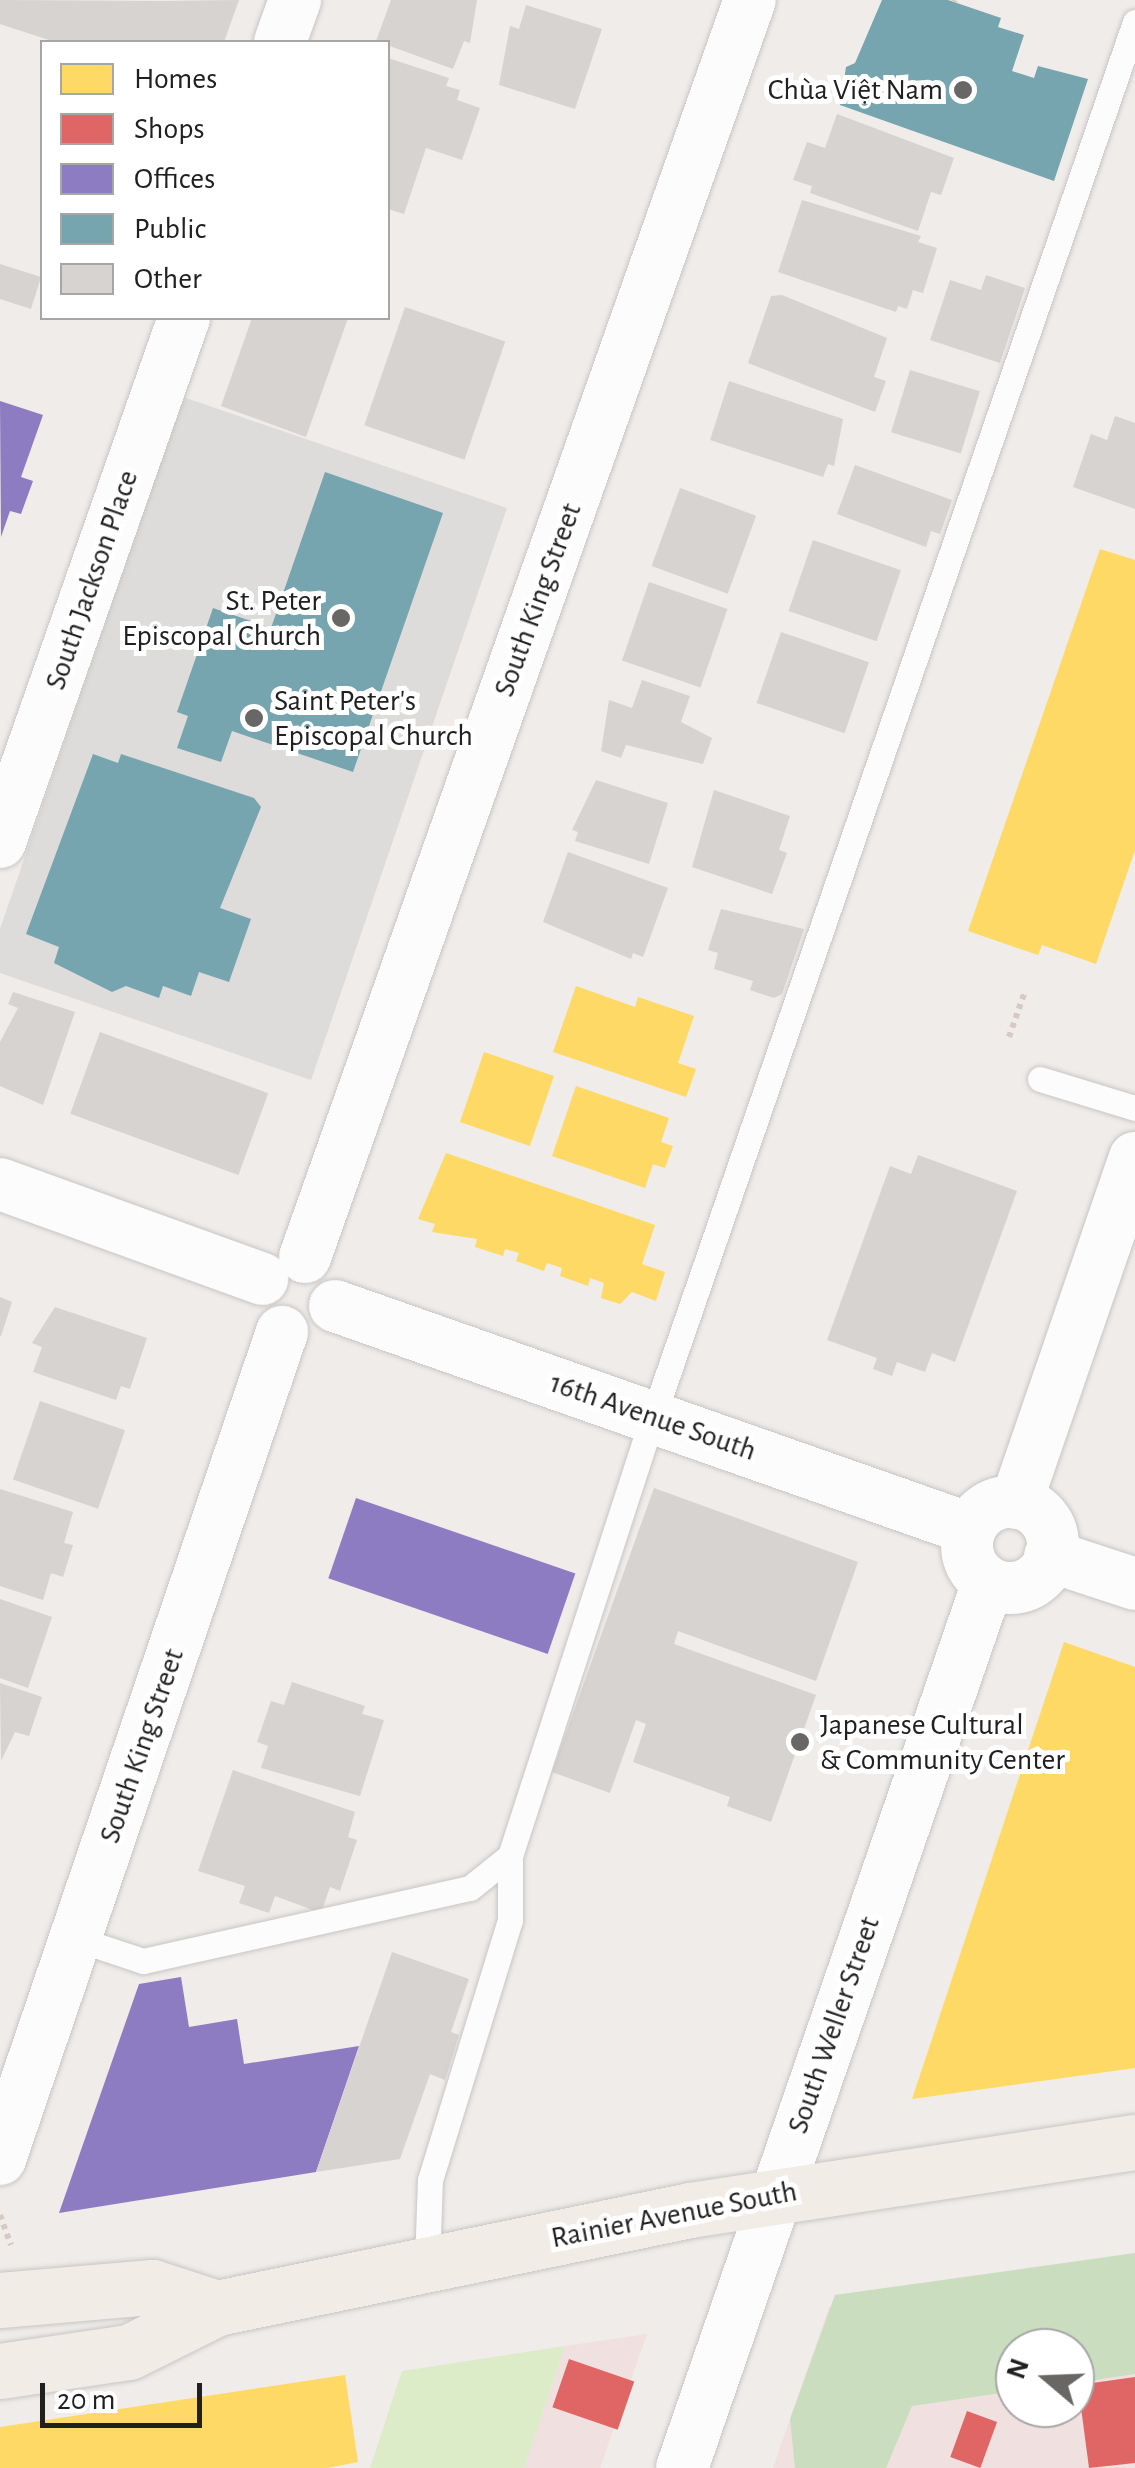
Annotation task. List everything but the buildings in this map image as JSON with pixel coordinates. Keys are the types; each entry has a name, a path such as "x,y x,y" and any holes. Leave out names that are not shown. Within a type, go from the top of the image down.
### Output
{"main road":[{"name":"Rainier Avenue South","path":"0,2371 129,2352 217,2308 427,2264 775,2195 1135,2142"},
{"name":"Rainier Avenue South","path":"26,2298 152,2287 217,2308"},
{"path":"0,2332 34,2326 26,2298"}],"street":[{"path":"281,40 295,0"},
{"name":"South King Street","path":"284,1268 750,0"},
{"name":"South Jackson Place","path":"0,842 183,320"},
{"path":"1016,1502 1135,1158"},
{"path":"0,1184 284,1268 327,1270 335,1306 311,1333 282,1332 260,1309 284,1268"},
{"name":"16th Avenue South","path":"335,1306 970,1528"},
{"name":"South King Street","path":"0,2159 282,1332"},
{"path":"1016,1502 1049,1527 1050,1556 1026,1584 988,1583 970,1560 970,1528 986,1509 1016,1502"},
{"path":"1050,1556 1135,1584"},
{"name":"South Weller Street","path":"682,2468 988,1583"}],"lane":[{"path":"427,2264 430,2180 510,1920 510,1856 653,1417 1135,22"},
{"path":"1040,1078 1135,1108"},
{"path":"77,1939 143,1961 470,1888 510,1856"}],"path":[{"path":"1009,1038 1024,994"}],"shaded area":[{"name":"Saint Peter's Episcopal Church","path":"183,397 507,508 311,1080 0,973 0,929"},
{"path":"1135,2262 1135,2468 773,2468 829,2307"},
{"path":"647,2334 600,2468 524,2468 565,2346"}],"green space":[{"path":"1135,2253 1135,2374 1095,2380 1095,2328 995,2328 995,2394 912,2406 886,2468 795,2468 790,2419 835,2295"},
{"path":"565,2346 524,2468 370,2468 402,2371"}],"place":[{"name":"Chùa Việt Nam","path":"963,90"},
{"name":"St. Peter Episcopal Church","path":"341,618"},
{"name":"Saint Peter's Episcopal Church","path":"254,718"},
{"name":"Japanese Cultural & Community Center","path":"800,1742"}]}
